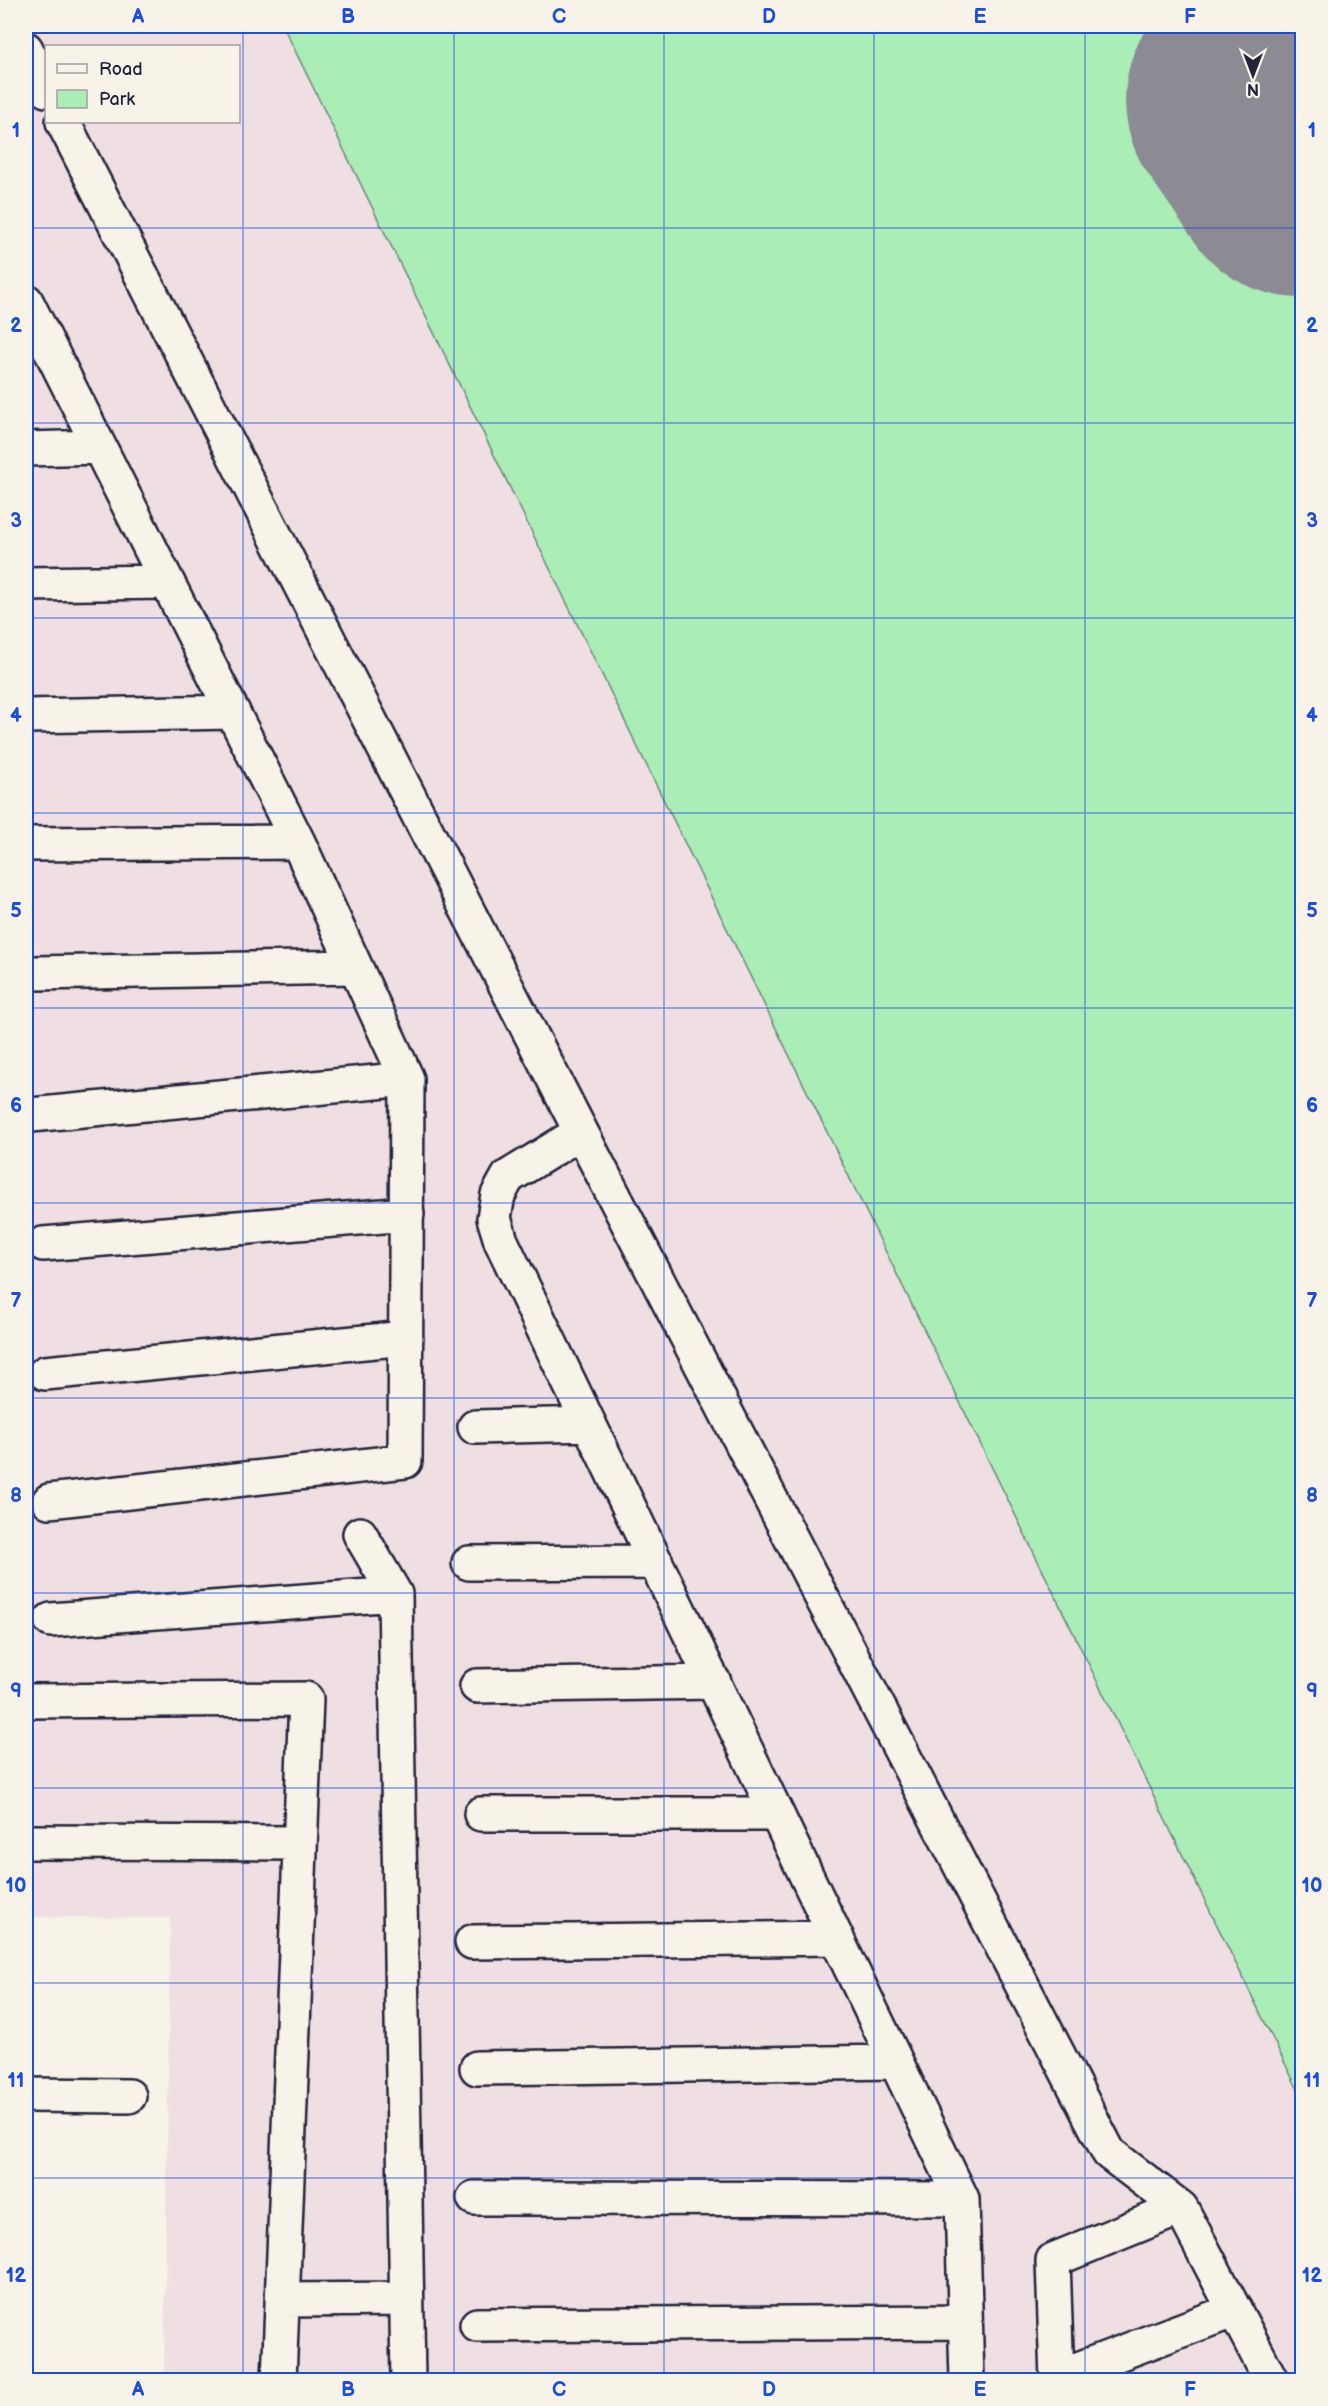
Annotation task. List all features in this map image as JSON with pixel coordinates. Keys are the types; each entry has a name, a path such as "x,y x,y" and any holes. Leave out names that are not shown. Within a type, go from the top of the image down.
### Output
{"lane":[{"path":"26,49 45,88"},
{"path":"64,123 581,1132 1109,2153 1181,2208 1271,2380"},
{"path":"30,319 99,447 298,842 407,1079 405,1461 49,1501"},
{"path":"26,449 99,447"},
{"path":"26,584 167,582"},
{"path":"26,716 233,712"},
{"path":"26,844 298,842"},
{"path":"35,973 355,967"},
{"path":"32,1115 407,1079"},
{"path":"581,1132 508,1177 498,1195 494,1218 501,1240 962,2199 967,2380"},
{"path":"43,1244 407,1214"},
{"path":"45,1373 406,1338"},
{"path":"475,1427 589,1424"},
{"path":"360,1534 395,1594 408,2380"},
{"path":"469,1563 656,1562"},
{"path":"51,1620 395,1594"},
{"path":"477,1686 714,1682"},
{"path":"26,1701 306,1699 279,2380"},
{"path":"481,1814 777,1814"},
{"path":"26,1842 300,1843"},
{"path":"472,1942 837,1938"},
{"path":"477,2068 896,2062"},
{"path":"26,2095 129,2096"},
{"path":"474,2198 962,2199"},
{"path":"1181,2208 1053,2260 1057,2379 1235,2310"},
{"path":"283,2300 405,2299"},
{"path":"477,2325 965,2322"}],"shaded area":[{"path":"26,26 1302,26 1302,2380 164,2380 170,1918 26,1917"}],"green space":[{"path":"283,26 1302,26 1302,2098"}],"runway":[{"path":"1255,100 1302,168"}]}
